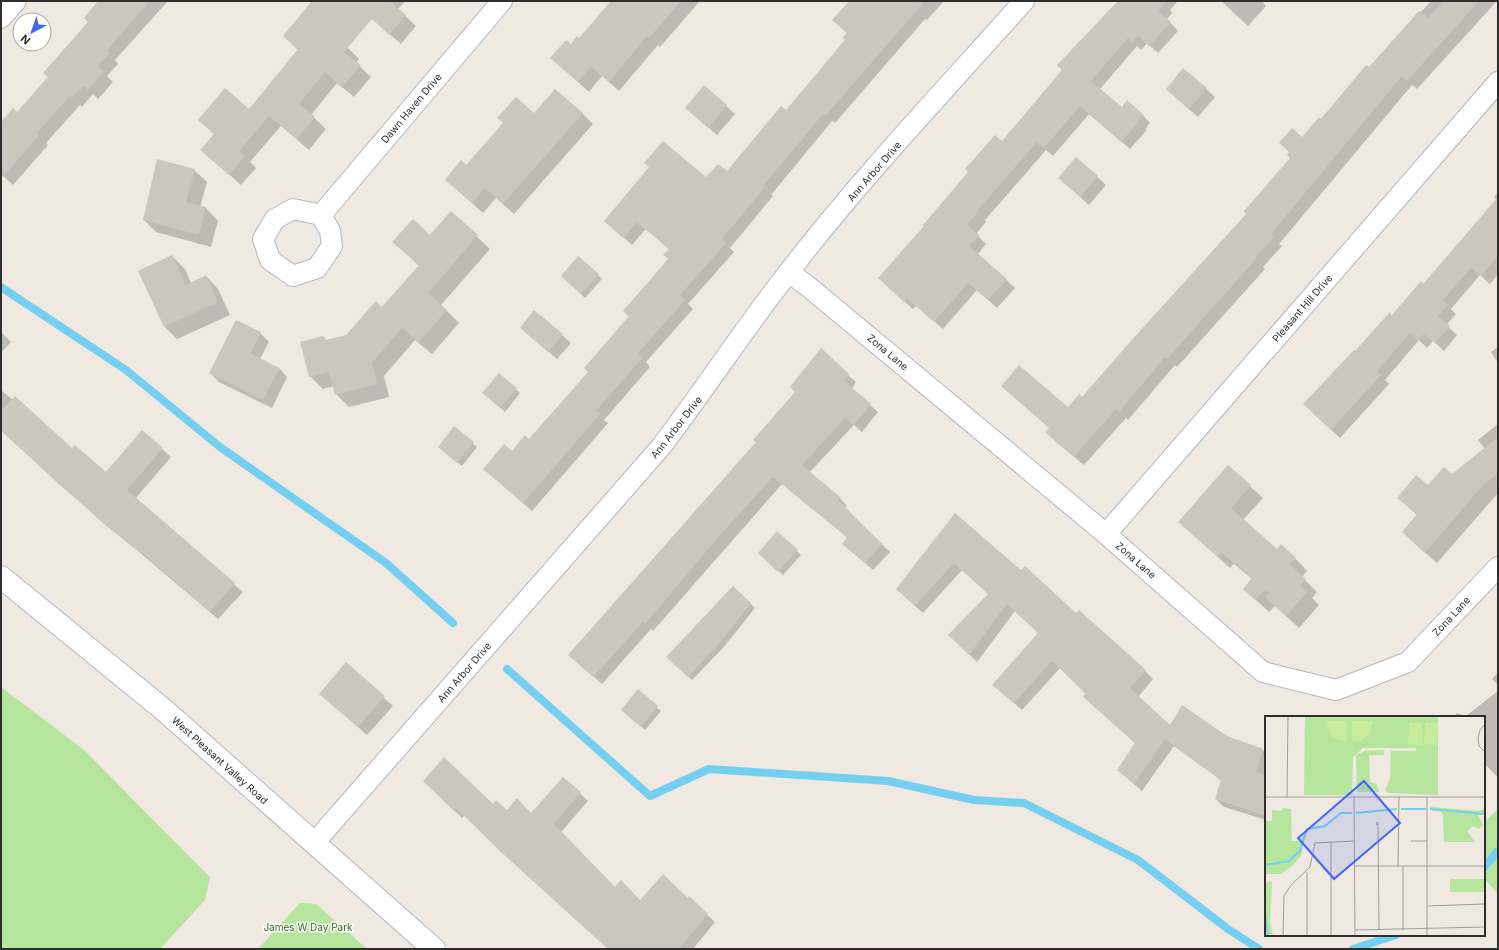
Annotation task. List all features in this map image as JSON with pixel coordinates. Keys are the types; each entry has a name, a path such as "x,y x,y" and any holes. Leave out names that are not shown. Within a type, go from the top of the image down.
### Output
{"main road":[{"name":"West Pleasant Valley Road","path":"1,576 164,710 434,949"}],"street":[{"path":"1,18 16,1"},
{"name":"Dawn Haven Drive","path":"321,215 502,1"},
{"name":"Ann Arbor Drive","path":"314,843 660,448 688,412 788,272 857,190 1024,1"},
{"name":"Pleasant Hill Drive","path":"1106,534 1498,82"},
{"name":"Zona Lane","path":"788,272 1106,534 1263,672 1336,690 1408,662 1498,567"}],"green space":[{"path":"1,687 84,750 210,877 205,900 160,949 1,949"},
{"path":"1498,809 1498,894 1485,879 1485,821"},
{"name":"James W Day Park","path":"300,903 316,904 367,949 258,949"}],"building":[{"path":"98,1 150,1 107,50 110,53 98,66 104,72 88,90 83,86 72,98 70,96 37,133 39,135 1,179 1,122 13,108 17,112 48,77 43,73 88,22 84,18"},
{"path":"312,1 390,1 406,15 389,35 372,19 344,52 361,65 342,87 325,72 299,104 315,117 297,139 269,116 239,151 245,156 229,175 200,150 214,134 198,120 225,88 249,109 298,49 283,36"},
{"path":"611,1 681,1 649,38 647,36 609,82 591,67 578,82 550,58 566,40 571,44 577,36 579,38"},
{"path":"849,1 925,1 826,115 823,114 763,186 765,187 722,239 726,243 680,295 685,300 638,353 642,358 596,411 600,414 523,503 483,469 504,444 512,451 525,435 529,439 588,372 584,368 629,316 623,311 668,259 663,255 669,249 637,222 623,238 604,221 649,167 644,163 663,141 706,177 718,164 727,171 781,106 786,110 845,40 842,38 847,33 832,20"},
{"path":"1118,1 1167,1 1158,11 1171,22 1149,46 1138,36 1132,42 1128,38 1091,81 1122,107 1127,100 1143,114 1121,142 1080,106 1044,148 1037,142 977,211 978,212 967,225 979,235 969,246 1007,279 988,300 968,283 934,322 907,298 904,302 878,278 924,226 923,225 968,172 965,169 995,135 1002,141 1062,70 1057,65"},
{"path":"1443,1 1479,1 1407,81 1402,76 1271,234 1274,237 1255,258 1256,259 1167,359 1165,357 1119,412 1116,409 1074,457 1045,432 1049,428 1001,386 1019,365 1068,407 1079,394 1082,397 1246,214 1244,211 1290,158 1287,155 1289,152 1279,143 1292,128 1302,137 1319,117 1321,119 1366,65 1369,67 1419,11 1428,18"},
{"path":"1183,68 1207,88 1189,109 1166,89"},
{"path":"704,85 727,105 708,128 685,108"},
{"path":"555,89 583,113 503,204 485,188 472,203 445,180 461,160 466,165 503,123 497,118 516,97 534,113"},
{"path":"1076,157 1098,176 1080,197 1058,178"},
{"path":"157,159 195,169 186,202 206,207 199,235 143,220"},
{"path":"1498,197 1498,256 1481,276 1471,268 1443,300 1448,305 1438,316 1450,326 1435,343 1424,334 1418,340 1410,333 1377,371 1381,375 1331,430 1303,404 1354,350 1355,351 1390,312 1391,316 1421,281 1423,284"},
{"path":"451,211 478,235 428,293 447,310 419,342 402,328 372,363 377,384 335,395 329,372 309,377 300,342 323,336 326,340 346,335 376,301 382,307 419,265 392,242 413,219 430,235"},
{"path":"172,255 186,285 206,275 218,302 164,327 138,271"},
{"path":"578,256 599,274 581,294 561,276"},
{"path":"534,310 563,334 548,352 520,328"},
{"path":"236,320 261,332 250,355 252,354 279,368 263,400 209,373"},
{"path":"821,348 849,374 844,381 871,404 854,425 845,418 802,465 840,497 838,500 882,544 865,563 842,544 847,537 773,477 721,534 645,624 643,622 593,677 568,655 756,442 753,440 795,392 790,387"},
{"path":"499,373 517,388 500,408 482,393"},
{"path":"15,396 72,448 75,445 106,472 142,430 163,448 127,490 235,583 210,612 141,552 140,553 104,524 1,431 1,411"},
{"path":"454,426 474,442 457,463 438,447"},
{"path":"1498,437 1498,473 1483,485 1425,553 1402,532 1417,514 1397,498 1416,475 1428,485 1444,467 1452,474"},
{"path":"1228,465 1251,485 1231,508 1277,549 1281,544 1296,558 1289,564 1306,579 1300,585 1307,592 1286,616 1265,597 1269,593 1265,590 1255,600 1243,589 1252,578 1221,552 1217,556 1178,522"},
{"path":"955,513 1021,570 1025,566 1076,613 1079,610 1146,670 1130,688 1170,725 1182,705 1227,736 1263,749 1256,772 1265,775 1265,816 1215,799 1221,780 1165,739 1134,784 1117,770 1135,743 1083,697 1086,693 1052,661 1014,703 992,685 1038,633 1007,604 969,655 948,635 988,594 954,563 915,606 896,589"},
{"path":"777,531 798,550 778,572 758,553"},
{"path":"733,586 751,603 719,644 688,677 666,657"},
{"path":"346,662 385,696 358,727 319,694"},
{"path":"638,689 658,706 641,727 621,710"},
{"path":"444,757 493,804 496,800 507,810 517,798 531,813 563,777 581,792 554,824 615,887 621,880 640,900 663,874 688,898 689,896 708,914 679,949 608,949 502,853 456,808 454,811 423,781"}],"waterway":[{"path":"1,287 126,370 220,447 386,563 453,623"},
{"path":"507,669 650,796 709,769 888,781 974,800 1024,803 1138,860 1228,929 1259,949"},
{"path":"1485,866 1498,851"},
{"path":"1353,949 1393,936"}]}
